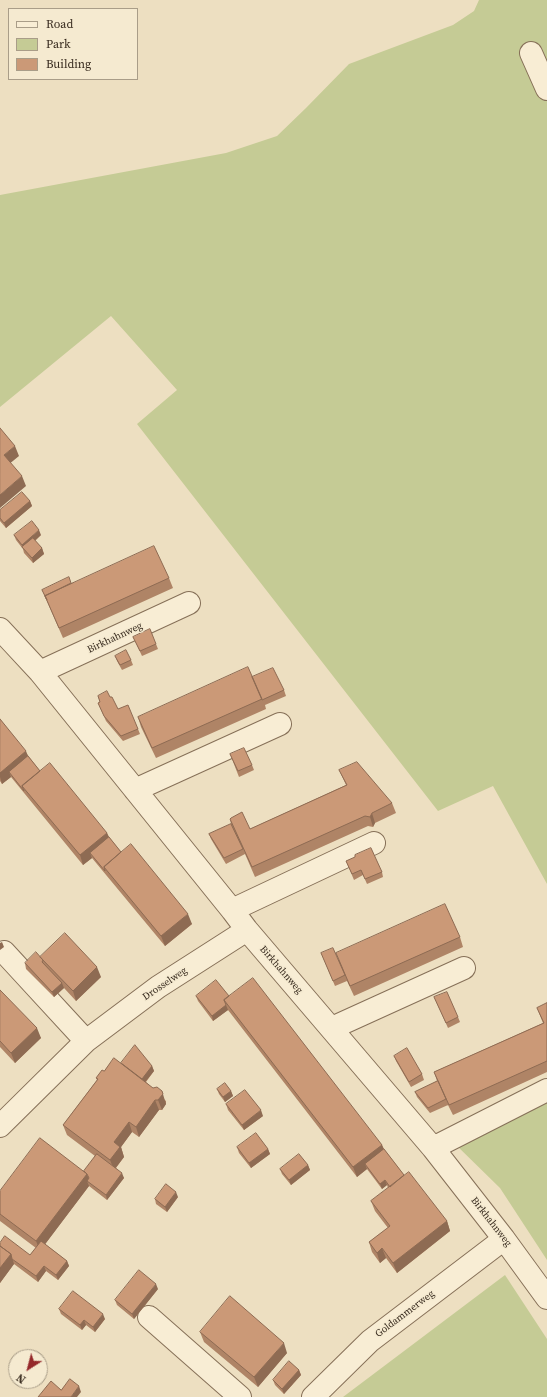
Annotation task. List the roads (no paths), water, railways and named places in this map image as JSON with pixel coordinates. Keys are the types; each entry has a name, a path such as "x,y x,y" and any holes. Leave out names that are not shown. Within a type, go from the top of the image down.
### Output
{"street":[{"path":"531,53 547,89"},
{"name":"Birkhahnweg","path":"40,672 189,603"},
{"name":"Birkhahnweg","path":"0,629 40,672 247,930 433,1148 504,1239 547,1298"},
{"path":"135,790 280,724"},
{"path":"232,910 374,843"},
{"name":"Drosselweg","path":"0,1126 86,1041 158,987 247,930"},
{"path":"4,952 86,1041"},
{"path":"332,1028 464,968"},
{"path":"433,1148 547,1090"},
{"name":"Goldammerweg","path":"313,1397 370,1341 504,1239"},
{"path":"149,1317 240,1397"}]}
